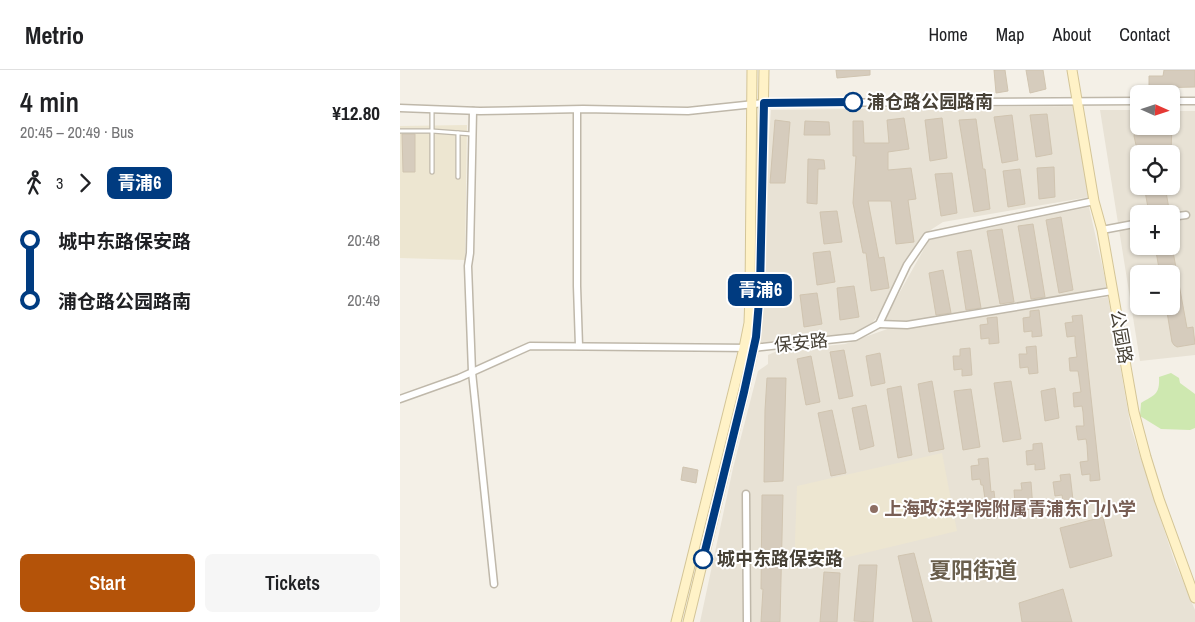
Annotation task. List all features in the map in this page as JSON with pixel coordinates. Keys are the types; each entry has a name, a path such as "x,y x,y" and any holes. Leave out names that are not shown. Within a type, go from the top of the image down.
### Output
{"main road":[{"path":"688,622 744,392 749,348 752,70"},
{"path":"676,622 749,348 756,337 760,289 764,70"},
{"name":"公园路","path":"1072,70 1094,201 1102,230 1134,412 1159,499 1195,598"}],"street":[{"path":"400,108 473,111 688,111 764,103 1130,101"},
{"path":"1180,101 1195,101"},
{"path":"577,110 579,346"},
{"path":"473,111 470,253 468,266 472,372 494,584"},
{"path":"1094,201 927,236 906,265 878,324 907,325 1112,291"},
{"path":"1180,215 1186,214"},
{"path":"1102,230 1130,225"},
{"name":"保安路","path":"400,399 472,372 530,346 749,348 855,337 878,324"},
{"path":"746,494 747,622"}],"lane":[{"path":"432,110 432,172"},
{"path":"400,131 472,134"},
{"path":"458,133 458,177"}],"shaded area":[{"path":"1073,106 1089,197 943,222 929,231 914,248 887,300 872,323 854,333 821,339 757,345 771,110"},
{"path":"1100,110 1130,110 1130,135 1180,135 1180,111 1195,111 1195,355 1140,361 1133,315 1180,315 1180,265 1130,265 1130,298"},
{"path":"467,125 465,260 400,258 400,126"},
{"path":"1089,207 1107,287 937,318 907,322 883,322 929,240"},
{"path":"1108,297 1131,428 1174,560 1195,610 1195,622 700,622 733,468 758,371 768,364 768,355 777,351 845,344 893,327 918,326 980,315"},
{"name":"上海政法学院附属青浦东门小学","path":"942,453 957,531 794,570 797,486"}],"green space":[{"path":"1171,373 1179,378 1180,383 1195,394 1195,428 1190,430 1161,429 1140,416 1141,403 1155,394 1158,388 1159,377"}],"building":[{"path":"836,70 870,70 870,75 837,78"},
{"path":"994,70 1005,70 1008,91 996,93"},
{"path":"1026,70 1043,70 1046,89 1030,93"},
{"path":"1164,70 1195,70 1195,87 1149,85 1149,76 1163,76"},
{"path":"1047,114 1052,154 1036,157 1030,115"},
{"path":"1012,115 1018,160 1002,163 994,117"},
{"path":"904,118 909,149 888,152 888,170 911,168 916,199 908,200 914,242 896,244 891,201 868,201 879,258 884,257 889,288 871,291 866,253 863,253 853,203 856,156 853,156 853,121 863,121 864,143 889,143 887,120"},
{"path":"942,118 947,158 930,161 925,120"},
{"path":"976,119 990,209 974,212 959,120"},
{"path":"775,120 790,122 785,183 770,183"},
{"path":"805,121 829,122 830,135 804,135"},
{"path":"402,134 415,134 415,172 403,172"},
{"path":"1172,135 1171,145 1136,145 1134,136"},
{"path":"808,159 824,160 825,169 818,169 817,204 807,203"},
{"path":"1054,167 1055,197 1039,199 1037,168"},
{"path":"1020,169 1025,204 1008,207 1003,171"},
{"path":"952,173 957,213 941,216 935,174"},
{"path":"1146,195 1167,195 1168,205 1148,205"},
{"path":"837,211 842,242 824,244 820,212"},
{"path":"1061,217 1073,290 1059,293 1046,220"},
{"path":"1033,224 1045,297 1031,299 1018,226"},
{"path":"1002,229 1014,302 1000,304 987,231"},
{"path":"971,250 981,308 966,310 957,252"},
{"path":"830,251 835,282 817,285 813,253"},
{"path":"1157,255 1174,255 1175,265 1158,265"},
{"path":"943,270 951,313 936,315 929,273"},
{"path":"854,286 859,317 840,320 837,288"},
{"path":"1180,290 1187,328 1193,327 1195,344 1177,347 1172,342 1168,315 1180,315"},
{"path":"817,293 822,324 804,327 800,295"},
{"path":"1039,310 1042,336 1032,337 1032,331 1024,332 1023,318 1030,317 1030,311"},
{"path":"1082,315 1100,480 1090,481 1090,474 1082,475 1080,462 1088,461 1086,439 1078,440 1076,426 1084,426 1082,406 1074,407 1073,393 1081,392 1078,371 1070,371 1069,358 1077,357 1075,336 1067,337 1065,323 1073,322 1072,316"},
{"path":"997,317 999,343 989,344 989,338 981,339 980,325 988,324 987,318"},
{"path":"1036,346 1038,373 1029,374 1028,367 1020,368 1019,354 1027,354 1026,347"},
{"path":"970,348 972,375 962,376 962,369 954,370 953,356 960,356 960,349"},
{"path":"844,350 853,396 839,399 830,352"},
{"path":"880,353 885,383 871,386 866,356"},
{"path":"811,356 820,402 806,405 797,359"},
{"path":"767,378 786,378 783,481 764,482"},
{"path":"932,381 944,449 929,452 918,384"},
{"path":"1011,381 1021,439 1003,442 994,383"},
{"path":"901,386 912,455 898,458 887,389"},
{"path":"1055,388 1059,418 1045,421 1041,391"},
{"path":"971,389 980,447 963,450 954,391"},
{"path":"866,405 874,446 860,450 852,408"},
{"path":"832,410 846,473 831,476 818,413"},
{"path":"1042,443 1045,469 1035,470 1035,464 1027,465 1026,451 1033,450 1033,444"},
{"path":"988,458 991,492 994,491 997,518 987,519 986,512 978,513 977,500 985,499 983,485 981,485 980,479 972,480 971,466 979,465 978,459"},
{"path":"683,467 698,470 696,483 681,480"},
{"path":"1070,474 1073,500 1063,501 1062,495 1055,496 1053,482 1061,481 1060,475"},
{"path":"1031,482 1033,509 1024,510 1023,503 1015,504 1014,490 1022,490 1021,483"},
{"path":"762,495 783,495 780,622 761,622 763,589 761,589"},
{"path":"1103,517 1112,556 1070,568 1060,528"},
{"path":"914,553 932,622 913,622 898,556"},
{"path":"859,565 877,565 873,622 854,621"},
{"path":"824,572 840,573 837,622 820,622"},
{"path":"1063,589 1072,622 1022,622 1019,603"}],"bus line":[{"name":"青浦6","path":"703,559 756,337 760,289 764,103 853,102"}],"place":[{"name":"浦仓路公园路南","path":"853,102"},
{"name":"上海政法学院附属青浦东门小学","path":"874,509"},
{"name":"城中东路保安路","path":"703,559"}],"district":[{"name":"夏阳街道","path":"973,570"}]}
